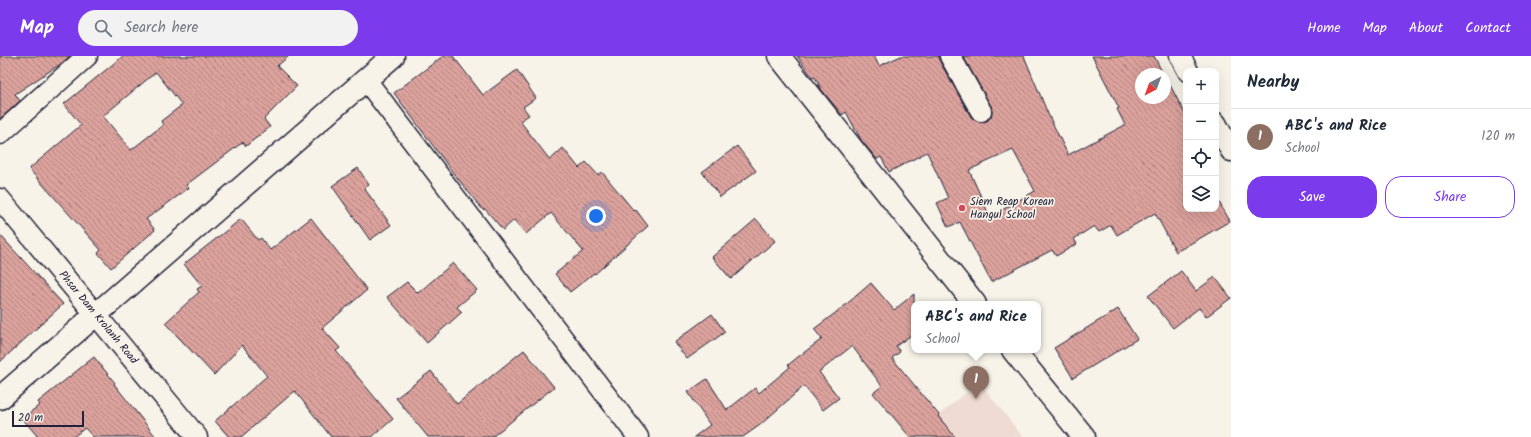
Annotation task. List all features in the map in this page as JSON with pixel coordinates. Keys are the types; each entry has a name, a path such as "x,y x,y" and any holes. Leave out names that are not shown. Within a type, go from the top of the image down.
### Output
{"street":[{"path":"0,134 87,56"},
{"path":"0,398 393,56"},
{"path":"779,56 973,301"},
{"path":"950,56 980,111"},
{"path":"1180,56 1186,68"},
{"path":"366,80 638,437"},
{"path":"1219,129 1231,152"},
{"name":"Phsar Dam Krolanh Road","path":"0,199 197,437"},
{"path":"1015,353 1084,437"}],"shaded area":[{"path":"979,382 1023,437 912,437"}],"building":[{"path":"0,56 70,56 62,63 15,94 20,101 0,119"},
{"path":"123,56 289,56 277,66 297,86 264,119 270,127 246,146 243,142 186,185 189,188 146,219 155,230 111,268 98,253 101,250 29,169 81,125 64,104","holes":["156,72 182,105 161,121 163,125 131,150 103,116"]},
{"path":"443,56 453,56 483,95 517,70 536,98 523,107 529,115 520,121 550,160 563,148 579,168 586,162 598,175 602,172 634,211 636,210 648,226 595,274 594,273 570,292 555,274 583,251 551,213 526,234 514,220 503,230 485,209 483,210 454,174 394,93"},
{"path":"797,56 874,56 879,66 901,56 939,56 940,62 971,117 976,121 981,122 987,121 991,117 991,106 963,56 1024,56 1048,114 1068,155 1125,125 1117,109 1119,108 1092,56 1154,56 1160,68 1135,68 1135,104 1171,104 1171,87 1183,110 1183,212 1219,212 1219,202 1230,221 1176,252 1155,213 1117,235 1111,225 1099,232 1094,226 1074,239 1077,244 1056,256 1052,250 991,282 960,222 948,227 937,203 948,198 927,152 889,172 881,157 877,159 861,140 846,112 842,115 821,89 815,77 813,78","holes":["1013,150 1035,191 990,217 969,170"]},
{"path":"737,146 756,171 720,197 702,172"},
{"path":"358,168 369,185 364,188 391,225 370,240 332,186"},
{"path":"311,218 367,290 322,328 340,348 336,351 393,419 372,437 331,437 295,391 241,437 229,437 215,421 267,376 242,345 214,375 165,323 199,292 197,289 202,286 184,264 241,219 258,240 261,238 270,250"},
{"path":"756,219 775,241 731,279 712,257"},
{"path":"0,235 63,304 0,362"},
{"path":"453,263 477,290 457,307 462,312 427,343 387,297 407,282 418,293"},
{"path":"1181,271 1196,291 1215,277 1231,298 1206,317 1199,308 1173,328 1148,296"},
{"path":"871,283 894,310 914,294 914,301 911,301 911,335 896,346 900,352 892,358 939,415 938,416 955,437 910,437 873,393 882,386 852,346 819,372 839,398 823,410 804,386 760,425 743,437 694,437 710,425 688,392 707,379 727,410 755,388 759,393 790,367 788,365 822,339 814,329 842,308"},
{"path":"1118,309 1137,339 1073,378 1054,348"},
{"path":"712,314 725,332 687,359 674,342"},
{"path":"524,350 554,387 492,437 428,437 396,398 431,371 457,404"},
{"path":"94,357 156,437 93,437 85,428 73,437 38,437 22,418 40,405 38,402"}],"place":[{"name":"Siem Reap Korean Hangul School","path":"962,208"},
{"name":"ABC's and Rice","path":"976,399"}]}
